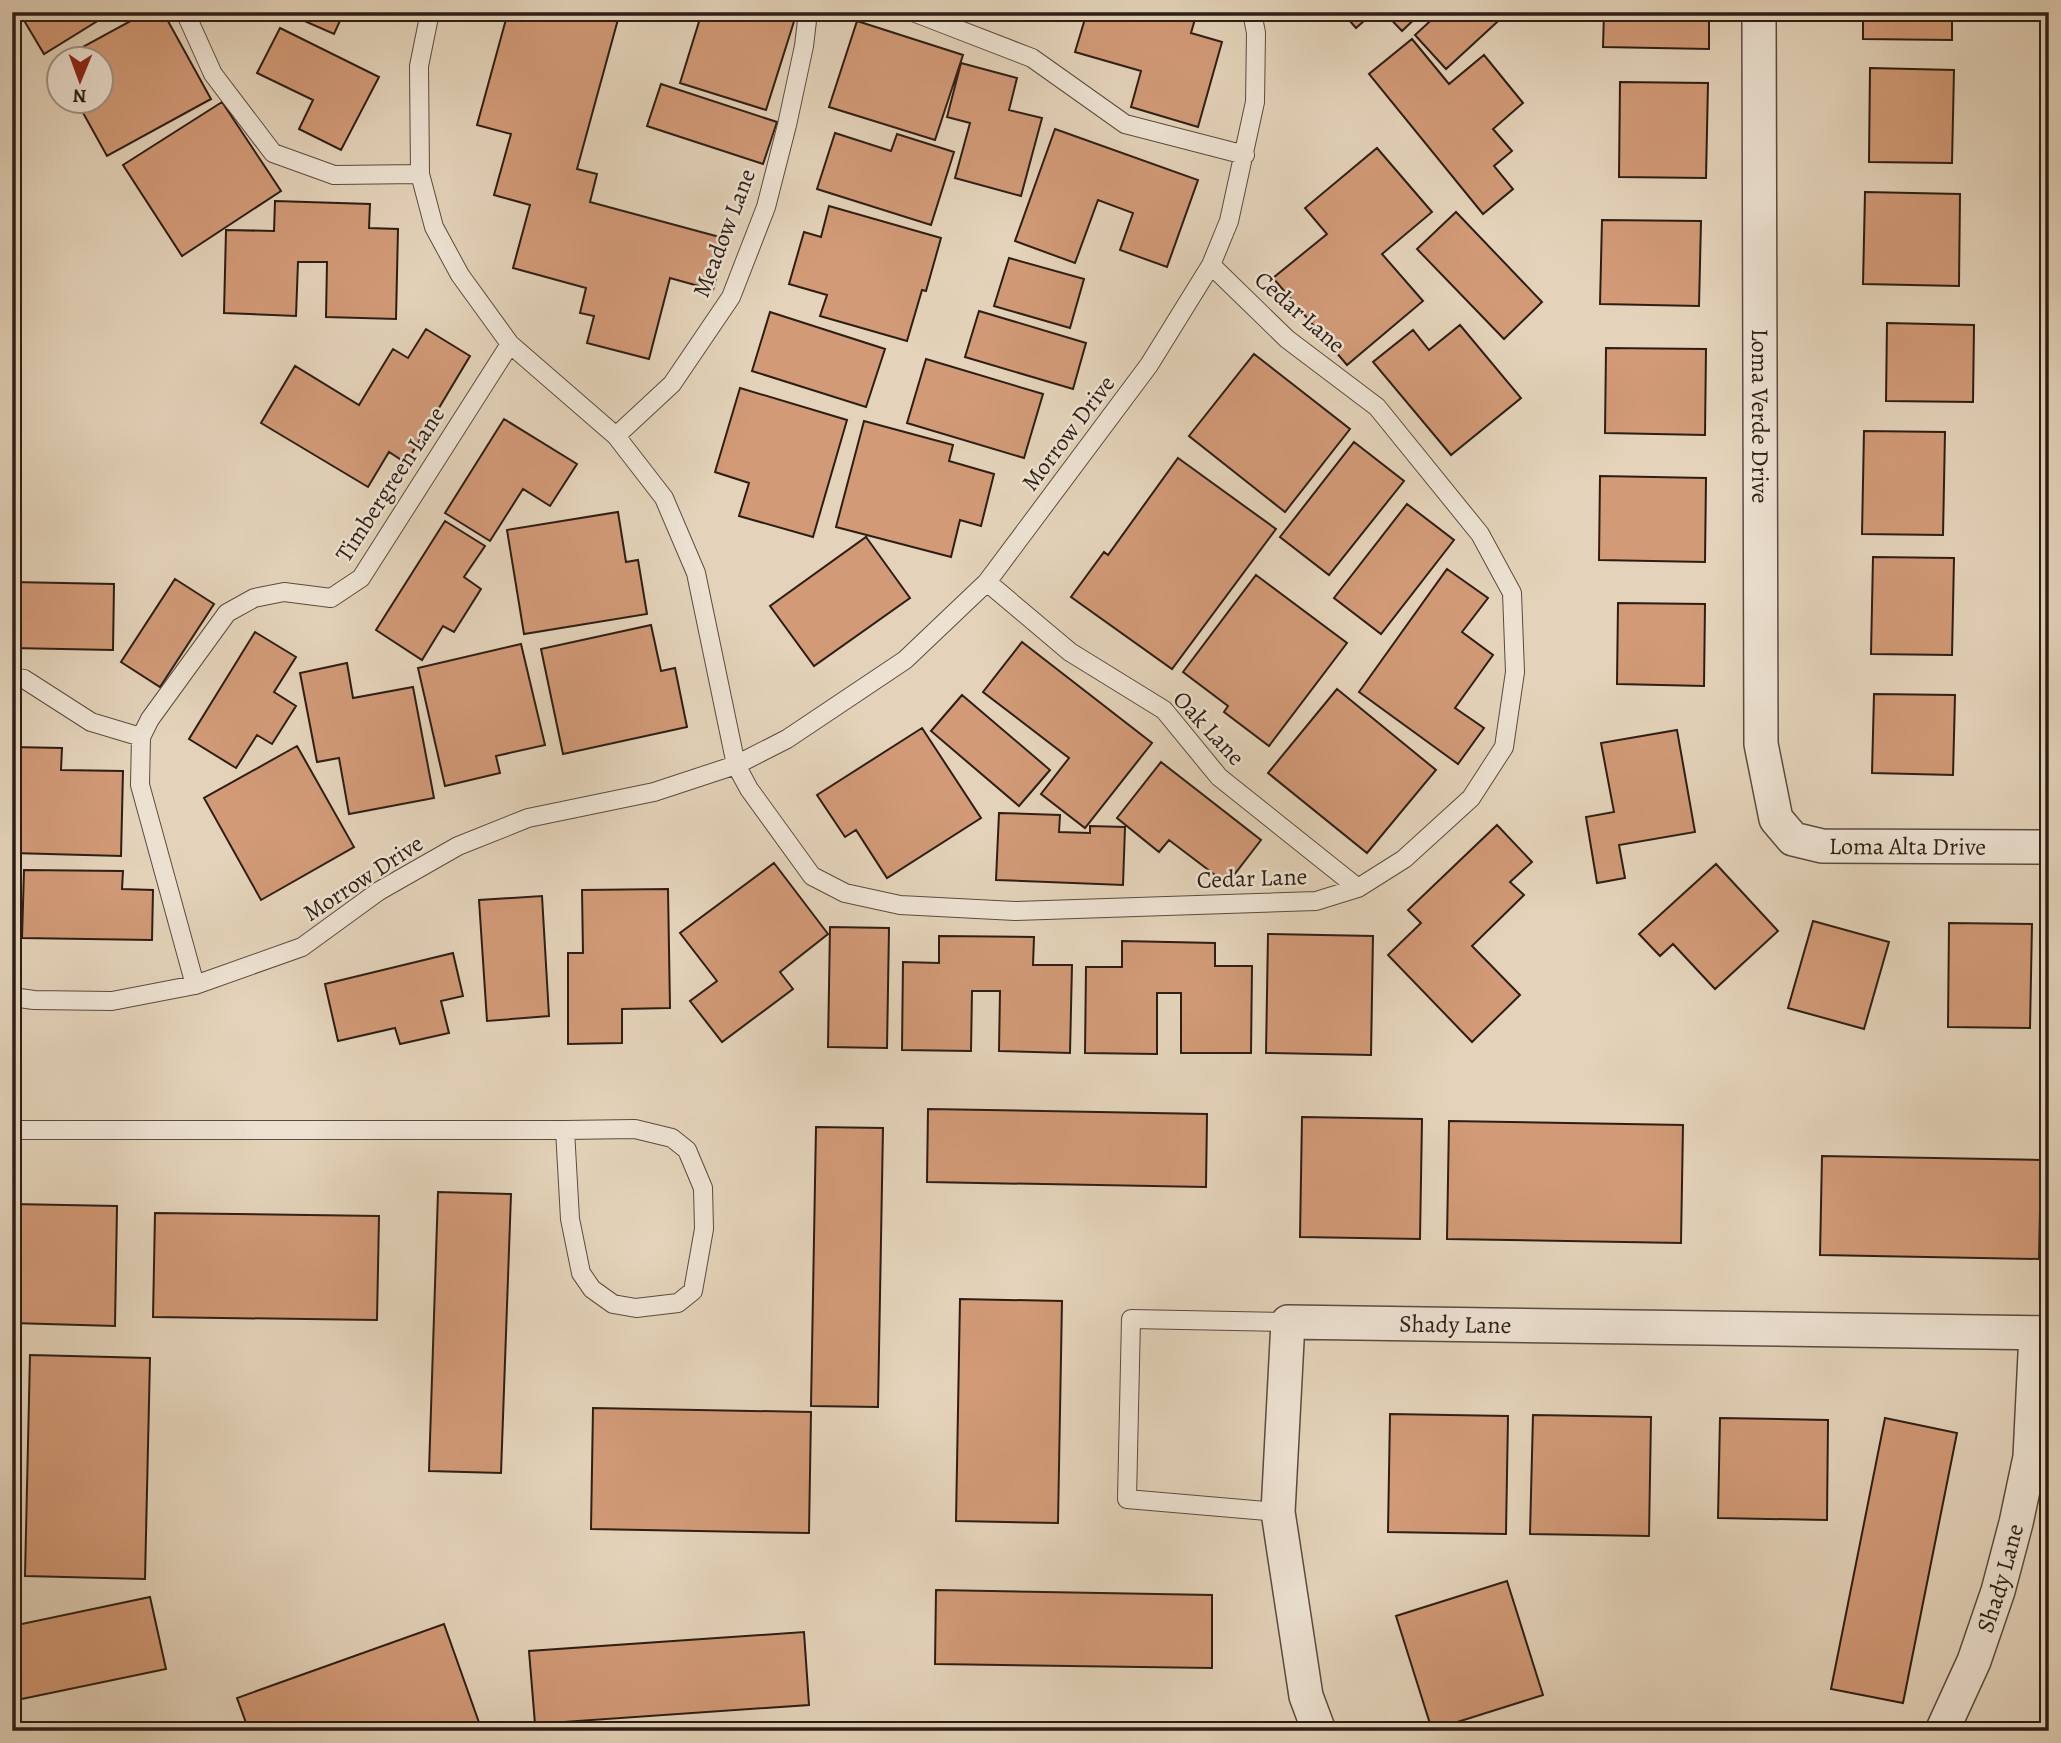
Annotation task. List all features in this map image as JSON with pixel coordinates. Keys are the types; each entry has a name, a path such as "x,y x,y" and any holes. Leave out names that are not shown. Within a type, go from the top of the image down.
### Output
{"street":[{"name":"Loma Verde Drive","path":"1759,12 1761,744 1776,819"},
{"name":"Loma Alta Drive","path":"1776,819 1793,839 1822,846 2049,847"},
{"name":"Shady Lane","path":"1288,1322 2042,1333 2030,1457 2016,1523 1998,1591 1974,1661 1942,1731"},
{"path":"1288,1322 1278,1512 1306,1696 1319,1731"}],"lane":[{"path":"185,12 213,74 273,153 334,175 421,174"},
{"path":"430,12 419,66 421,174 434,227 460,275 510,344 616,436 664,498 696,573 736,765"},
{"name":"Meadow Lane","path":"616,436 672,384 731,297 766,207 787,125 804,46 808,12"},
{"path":"913,12 1032,58 1125,124 1245,155"},
{"name":"Morrow Drive","path":"12,997 34,1000 112,1001 195,985 302,947 379,891 458,846 528,818 654,792 736,765 787,739 905,660 987,582 1149,365 1211,265 1229,221 1255,102 1256,33 1252,12"},
{"name":"Cedar Lane","path":"736,765 749,789 812,876 845,892 900,905 1015,911 1316,901 1358,888 1404,859 1471,798 1504,747 1515,672 1513,593 1480,534 1377,407 1287,339 1211,265"},
{"name":"Timbergreen Lane","path":"195,985 140,785 141,737 150,719 227,613 254,598 285,592 331,598 361,578 510,344"},
{"name":"Oak Lane","path":"987,582 1070,652 1164,710 1219,777 1358,888"},
{"path":"12,677 24,679 91,722 141,737"},
{"path":"12,1130 635,1129 672,1138 687,1150 703,1188 704,1228 693,1291 678,1303 636,1308 613,1304 592,1289 581,1273 569,1219 565,1130"},
{"path":"1278,1512 1127,1499 1131,1319 1288,1322"}],"building":[{"path":"19,12 112,12 57,46 46,46 44,54"},
{"path":"147,12 163,12 211,99 107,156 85,116 116,116 116,46 84,46"},
{"path":"284,12 344,12 334,34"},
{"path":"508,12 620,12 577,169 597,174 590,202 727,239 713,290 670,278 649,359 587,343 594,316 580,313 586,288 513,268 530,205 494,195 511,134 477,125"},
{"path":"702,12 797,12 766,110 680,83"},
{"path":"1087,12 1197,12 1191,33 1222,42 1198,127 1131,107 1141,71 1075,52"},
{"path":"1342,12 1374,12 1356,28"},
{"path":"1384,12 1422,12 1402,31"},
{"path":"1440,12 1508,12 1446,69 1415,35"},
{"path":"1604,12 1709,12 1709,49 1603,47"},
{"path":"1863,12 1952,12 1952,40 1863,39"},
{"path":"857,21 963,55 935,140 829,107"},
{"path":"280,28 379,77 341,150 299,129 313,100 257,73"},
{"path":"1412,39 1449,84 1484,55 1523,103 1493,129 1512,151 1494,166 1513,189 1483,214 1369,74"},
{"path":"961,63 1017,78 1009,110 1042,118 1021,196 955,178 970,123 947,117"},
{"path":"1870,68 1954,70 1952,163 1869,162"},
{"path":"1620,82 1708,83 1706,178 1619,177"},
{"path":"661,84 777,122 763,164 647,126"},
{"path":"222,102 281,191 182,256 123,165"},
{"path":"1055,129 1198,180 1167,267 1120,250 1133,213 1098,200 1075,263 1015,241"},
{"path":"835,133 891,151 897,134 954,152 931,225 817,189"},
{"path":"1377,148 1432,212 1382,254 1423,301 1347,365 1273,278 1327,234 1305,208"},
{"path":"1865,192 1960,194 1959,286 1863,284"},
{"path":"275,201 370,204 369,228 398,229 396,319 326,317 327,262 298,262 296,316 224,313 226,230 274,231"},
{"path":"829,206 941,238 926,291 922,290 907,341 820,316 827,295 789,284 804,232 821,237"},
{"path":"1456,212 1542,302 1504,339 1417,249"},
{"path":"1602,220 1701,221 1699,306 1600,304"},
{"path":"1009,258 1084,279 1070,328 994,306"},
{"path":"979,311 1086,343 1073,389 965,357"},
{"path":"770,312 885,349 866,407 752,371"},
{"path":"1887,323 1974,325 1973,402 1886,401"},
{"path":"1460,325 1521,398 1451,455 1373,362 1413,330 1429,350"},
{"path":"426,329 470,356 406,463 389,452 368,487 261,423 295,366 359,405 393,349 408,358"},
{"path":"1606,348 1706,349 1705,435 1605,433"},
{"path":"1254,354 1350,429 1285,512 1189,436"},
{"path":"926,359 1043,394 1024,458 907,423"},
{"path":"740,388 847,420 813,537 739,516 749,483 715,472"},
{"path":"504,419 577,464 550,506 523,489 490,541 445,513"},
{"path":"864,421 953,445 949,461 994,474 981,526 960,520 951,557 836,527"},
{"path":"1864,431 1945,432 1943,535 1862,534"},
{"path":"1354,442 1404,481 1329,575 1280,537"},
{"path":"1178,458 1276,529 1172,669 1071,597 1104,552 1108,555"},
{"path":"1600,476 1706,478 1705,562 1599,560"},
{"path":"1407,504 1454,540 1381,634 1334,598"},
{"path":"618,512 626,562 638,560 647,614 524,634 507,530"},
{"path":"445,521 485,546 464,577 481,589 454,632 443,626 422,660 376,630"},
{"path":"866,537 910,598 814,666 770,606"},
{"path":"1873,557 1954,558 1952,655 1871,654"},
{"path":"1447,569 1488,598 1462,632 1493,655 1455,708 1484,728 1458,764 1359,692"},
{"path":"1256,575 1347,643 1269,746 1224,712 1228,706 1183,672"},
{"path":"175,579 214,604 160,687 121,662"},
{"path":"12,582 114,584 113,650 12,648"},
{"path":"1618,603 1705,604 1704,686 1617,684"},
{"path":"651,625 661,671 675,668 687,727 563,754 541,649"},
{"path":"255,632 296,657 274,692 296,706 272,744 257,735 236,768 189,739"},
{"path":"1022,642 1152,743 1085,828 1041,794 1069,758 983,692"},
{"path":"521,644 545,745 496,756 500,773 445,786 418,668"},
{"path":"347,663 353,698 413,687 434,798 349,814 339,758 317,762 300,673"},
{"path":"1337,689 1436,770 1367,853 1268,773"},
{"path":"1874,694 1955,695 1953,775 1872,773"},
{"path":"962,695 1050,770 1019,806 931,731"},
{"path":"922,728 981,818 887,878 856,830 845,837 817,795"},
{"path":"1677,730 1695,832 1619,845 1625,878 1597,883 1586,817 1614,812 1601,743"},
{"path":"297,746 354,847 261,900 204,798"},
{"path":"12,747 62,748 61,770 123,771 121,856 12,853"},
{"path":"1161,762 1261,840 1227,884 1169,840 1159,852 1117,818"},
{"path":"999,813 1060,815 1059,832 1090,833 1090,826 1125,827 1123,885 996,880"},
{"path":"1497,825 1532,862 1510,882 1524,895 1472,946 1520,995 1472,1042 1388,955 1421,923 1408,910"},
{"path":"774,863 828,934 780,972 793,989 722,1042 690,1001 717,981 680,933"},
{"path":"1716,864 1778,931 1715,989 1673,944 1660,956 1639,934"},
{"path":"24,870 123,871 122,889 153,890 152,940 22,938"},
{"path":"668,889 670,1008 622,1009 622,1043 568,1044 568,953 583,953 582,890"},
{"path":"542,896 549,1016 487,1021 479,900"},
{"path":"1813,921 1889,942 1864,1029 1788,1008"},
{"path":"1949,923 2032,924 2030,1028 1948,1027"},
{"path":"830,927 889,928 887,1048 828,1047"},
{"path":"1268,934 1373,936 1371,1055 1266,1053"},
{"path":"939,936 1034,937 1033,965 1072,965 1070,1053 999,1051 1000,991 972,991 971,1051 902,1050 903,962 939,963"},
{"path":"1122,941 1215,943 1215,966 1252,966 1251,1053 1181,1053 1181,993 1157,993 1157,1054 1085,1053 1086,967 1122,967"},
{"path":"453,953 463,996 441,1001 449,1033 400,1044 395,1028 338,1041 325,984"},
{"path":"928,1109 1207,1114 1206,1187 927,1182"},
{"path":"1302,1117 1422,1119 1420,1239 1300,1237"},
{"path":"1449,1121 1683,1125 1681,1243 1447,1239"},
{"path":"816,1127 883,1128 878,1407 811,1406"},
{"path":"1822,1156 2041,1160 2039,1259 1820,1255"},
{"path":"438,1192 511,1194 501,1473 429,1471"},
{"path":"12,1204 117,1206 115,1326 12,1323"},
{"path":"155,1213 379,1216 377,1320 153,1317"},
{"path":"960,1299 1062,1301 1058,1523 956,1521"},
{"path":"30,1355 150,1358 145,1579 25,1576"},
{"path":"593,1408 811,1412 809,1533 591,1529"},
{"path":"1390,1414 1508,1416 1506,1534 1388,1532"},
{"path":"1533,1415 1651,1417 1649,1536 1530,1534"},
{"path":"1720,1418 1828,1420 1827,1520 1718,1518"},
{"path":"1885,1418 1957,1433 1903,1703 1831,1689"},
{"path":"1507,1581 1543,1695 1432,1730 1396,1616"},
{"path":"936,1590 1212,1595 1212,1668 935,1664"},
{"path":"150,1597 166,1669 12,1701 12,1626"},
{"path":"444,1624 482,1731 249,1731 237,1698"},
{"path":"804,1632 809,1705 535,1724 529,1651"}]}
